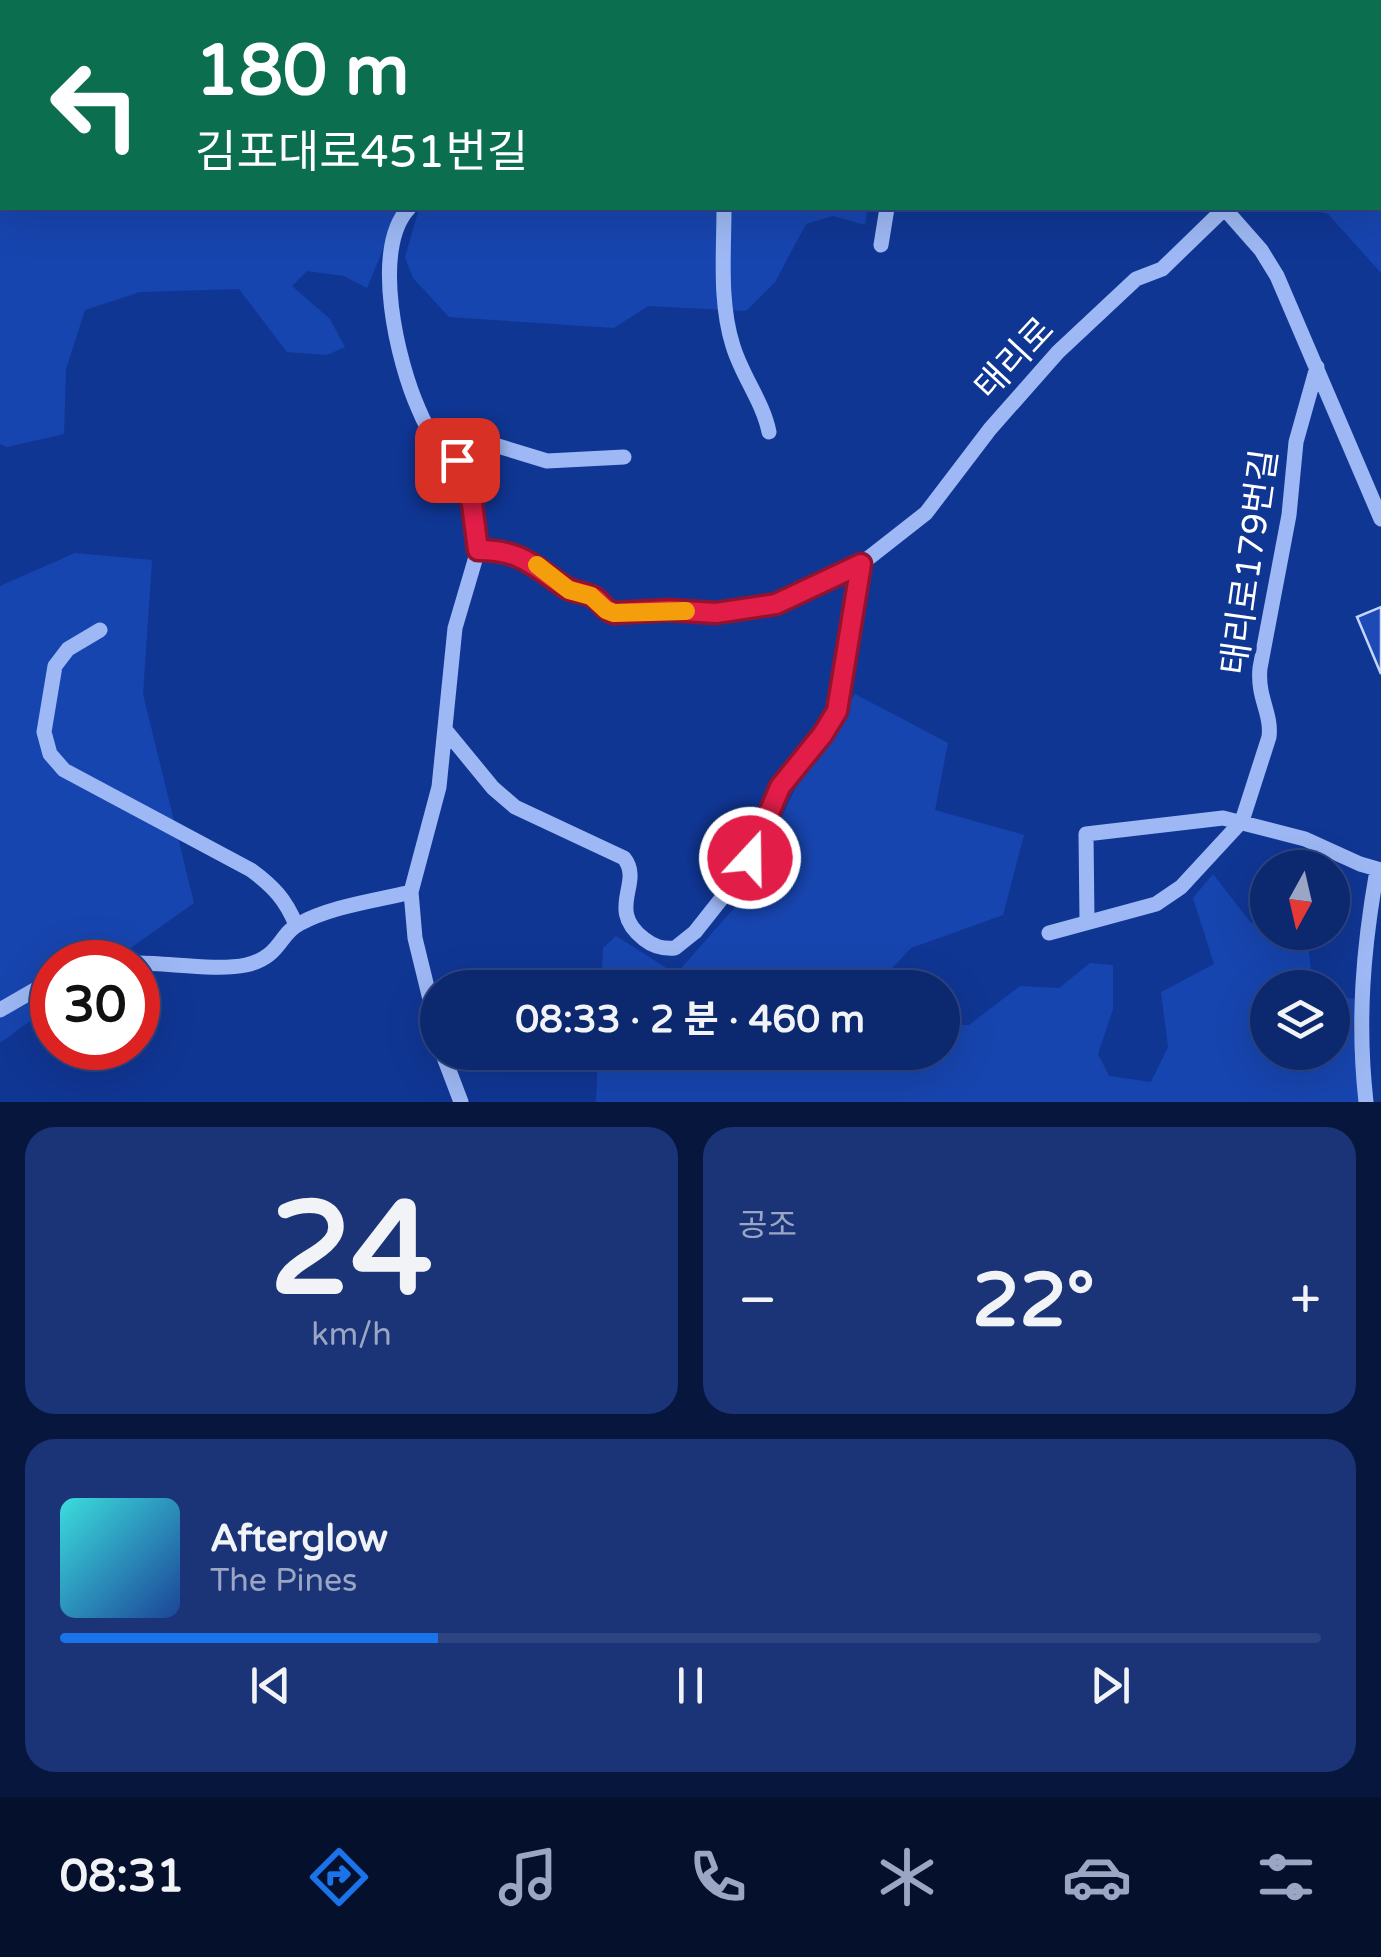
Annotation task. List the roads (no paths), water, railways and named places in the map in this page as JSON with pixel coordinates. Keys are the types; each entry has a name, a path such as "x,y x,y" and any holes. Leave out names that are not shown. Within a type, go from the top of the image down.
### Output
{"street":[{"path":"407,210 394,237 392,311 409,386 431,434 451,451 462,472 476,521 478,550 455,628 439,787 412,892 423,970"},
{"path":"724,210 724,307 742,372 766,418 769,432"},
{"path":"880,245 888,210"},
{"name":"태리로","path":"478,550 526,558 569,590 591,596 614,613 716,613 776,604 861,564 926,512 990,429 1058,352 1136,279 1168,264 1223,210"},
{"name":"태리로","path":"1227,210 1277,276 1381,519"},
{"name":"태리로179번길","path":"1049,932 1138,909 1170,896 1242,822 1269,737 1270,723 1259,690 1260,668 1289,516 1296,442 1317,367"},
{"path":"440,443 476,441 547,462 624,457"},
{"path":"447,732 493,788 515,807 624,858 630,872 624,902 633,929 656,946 675,948 695,932 733,884 750,858 780,787 837,711 861,564"},
{"path":"100,630 68,649 55,666 44,732 50,754 64,770 270,883 287,903 296,925"},
{"path":"1087,920 1086,834 1207,818 1242,822 1305,839 1379,870 1360,998 1366,1102"},
{"path":"160,964 232,967 248,964 272,954 296,925 344,908 412,892"},
{"path":"0,1010 30,993"},
{"path":"449,1070 462,1102"}]}
